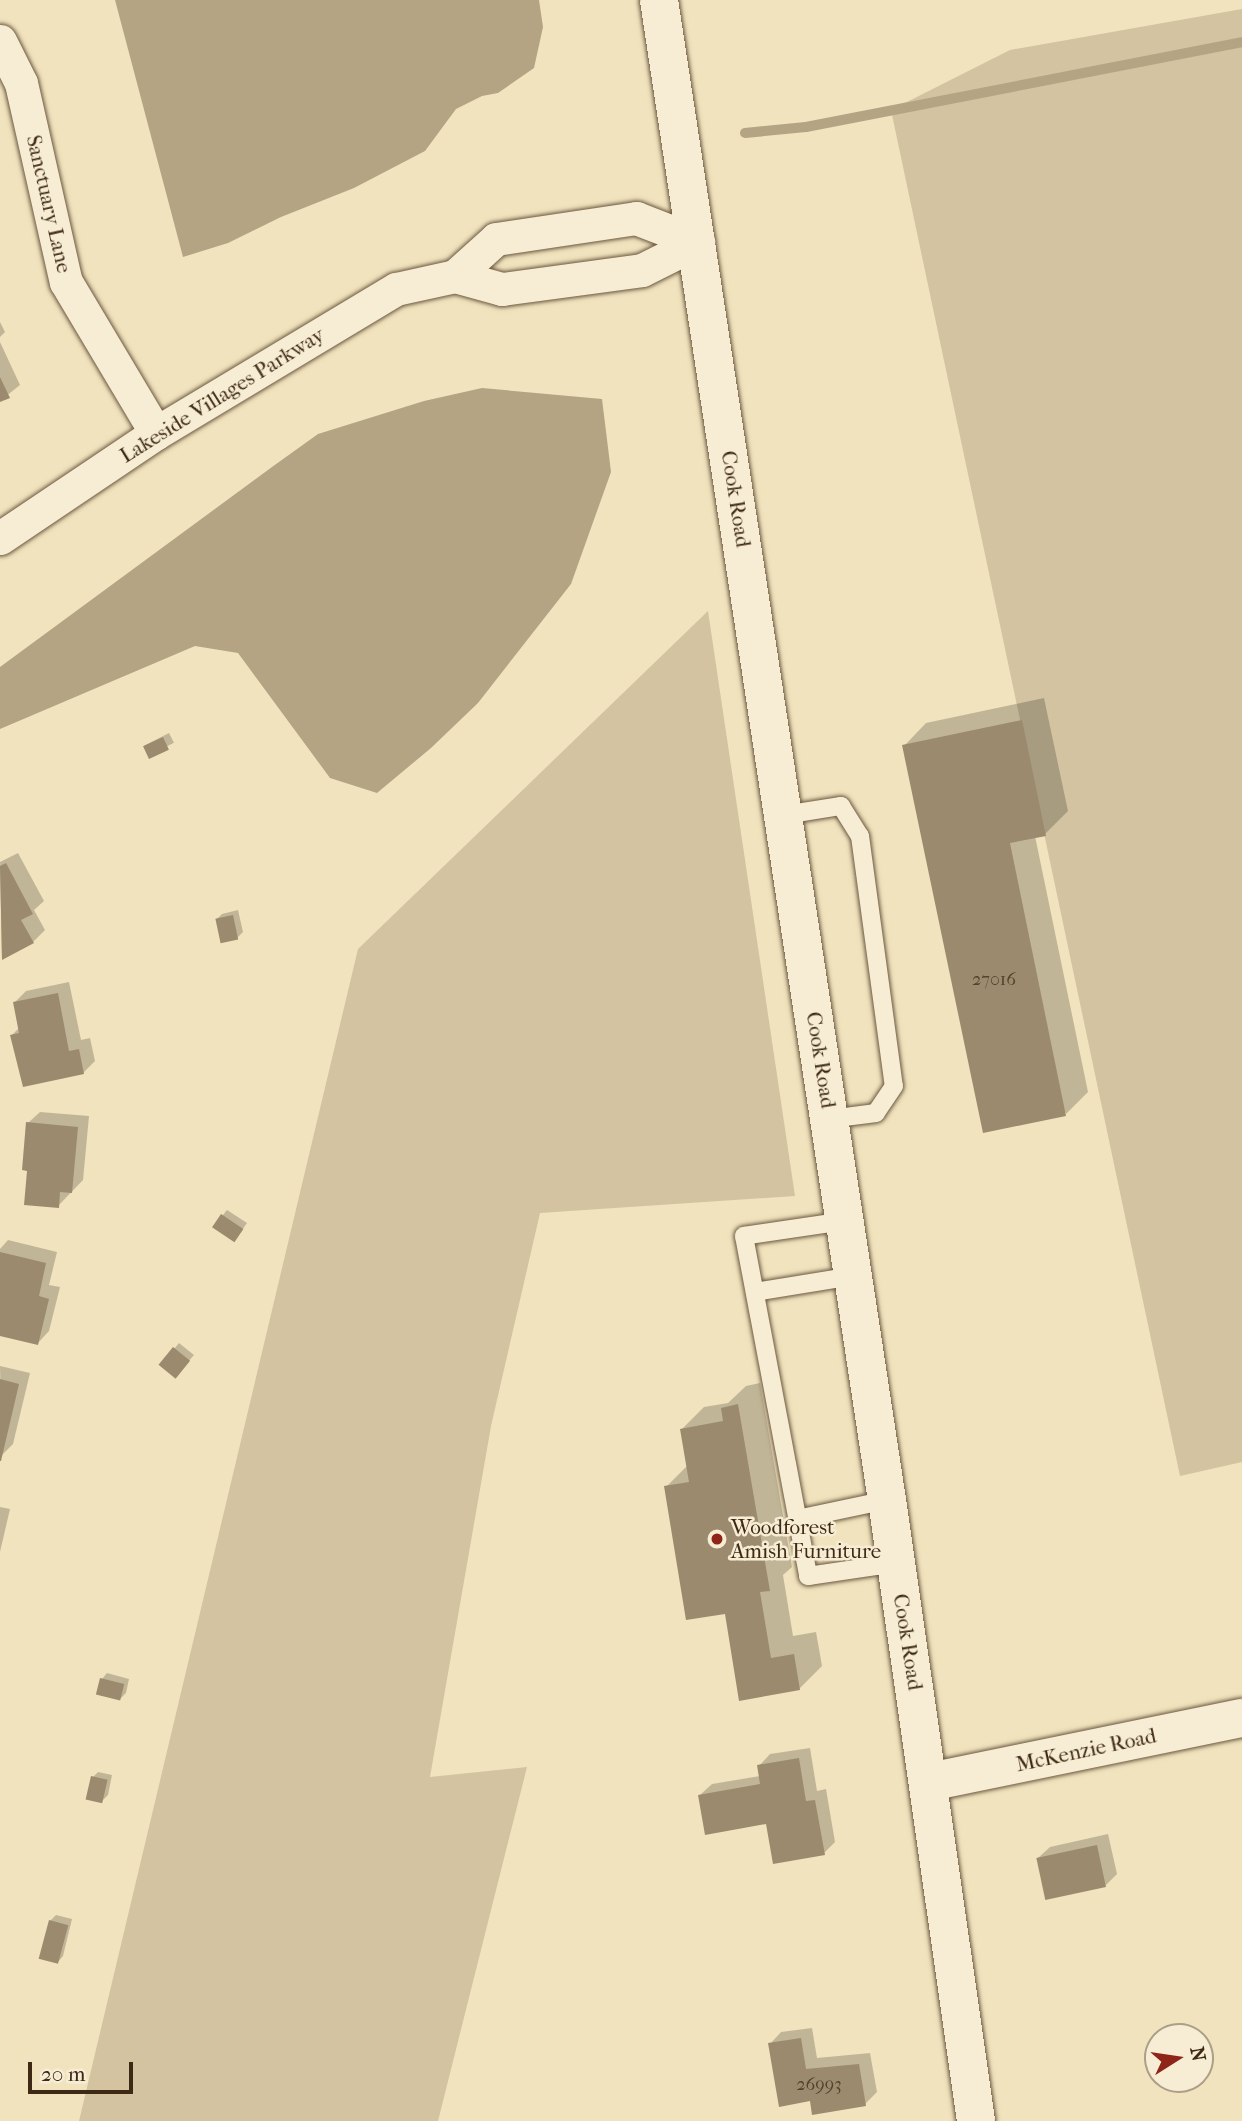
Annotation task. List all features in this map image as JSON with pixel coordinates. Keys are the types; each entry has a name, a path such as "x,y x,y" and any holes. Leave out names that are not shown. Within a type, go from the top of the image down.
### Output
{"street":[{"name":"Cook Road","path":"659,0 698,242 887,1500 976,2121"},
{"name":"Sanctuary Lane","path":"0,41 21,83 66,282 156,433"},
{"name":"Lakeside Villages Parkway","path":"454,276 496,239 636,218 698,242"},
{"name":"Lakeside Villages Parkway","path":"0,538 156,433 396,289 454,276 502,289 642,270 698,242"},
{"name":"McKenzie Road","path":"929,1782 1242,1718"}],"lane":[{"path":"784,815 841,806 860,836 894,1086 876,1113 830,1119"},
{"path":"845,1221 744,1236 808,1576 896,1563"},
{"path":"755,1292 853,1276"},
{"path":"797,1519 887,1500"}],"shaded area":[{"path":"115,0 539,0 543,27 534,68 498,93 482,96 456,109 425,151 354,188 281,217 228,243 183,257"},
{"path":"1242,9 1242,1462 1180,1476 891,110 1010,50"},
{"path":"482,388 602,399 611,472 571,584 478,703 431,748 377,793 330,778 238,653 195,646 0,729 0,667 318,434 424,401"},
{"path":"708,611 795,1196 540,1213 491,1426 430,1777 527,1767 438,2121 79,2121 358,949"}],"building":[{"path":"0,377 10,398 0,402"},
{"path":"1022,720 1046,836 1010,843 1066,1116 983,1133 902,745"},
{"path":"163,737 169,750 149,759 143,746"},
{"path":"6,863 33,914 21,920 34,943 2,960 0,866"},
{"path":"233,915 238,939 221,943 215,919"},
{"path":"58,993 69,1051 79,1049 84,1074 23,1087 10,1035 19,1033 13,1002"},
{"path":"26,1122 78,1127 72,1193 60,1192 59,1208 24,1205 27,1171 22,1170"},
{"path":"221,1214 243,1229 234,1242 212,1227"},
{"path":"0,1252 46,1263 39,1296 49,1299 38,1345 0,1336"},
{"path":"173,1347 190,1361 176,1379 159,1365"},
{"path":"0,1379 19,1384 1,1461 0,1461"},
{"name":"Woodforest Amish Furniture","path":"738,1404 770,1591 760,1592 771,1658 794,1654 800,1690 739,1701 725,1614 686,1620 664,1486 689,1482 680,1429 723,1421 721,1408"},
{"path":"100,1678 124,1684 120,1701 96,1694"},
{"path":"799,1758 806,1801 815,1800 825,1855 773,1864 766,1824 705,1835 698,1795 760,1784 757,1765"},
{"path":"91,1776 108,1780 102,1803 86,1799"},
{"path":"1097,1845 1106,1887 1045,1900 1036,1858"},
{"path":"49,1920 68,1925 58,1964 39,1959"},
{"path":"801,2038 806,2069 859,2064 866,2106 812,2115 810,2101 779,2107 768,2043"}],"waterway":[{"path":"745,133 806,127 1242,42"}],"place":[{"name":"Woodforest Amish Furniture","path":"717,1539"}]}
